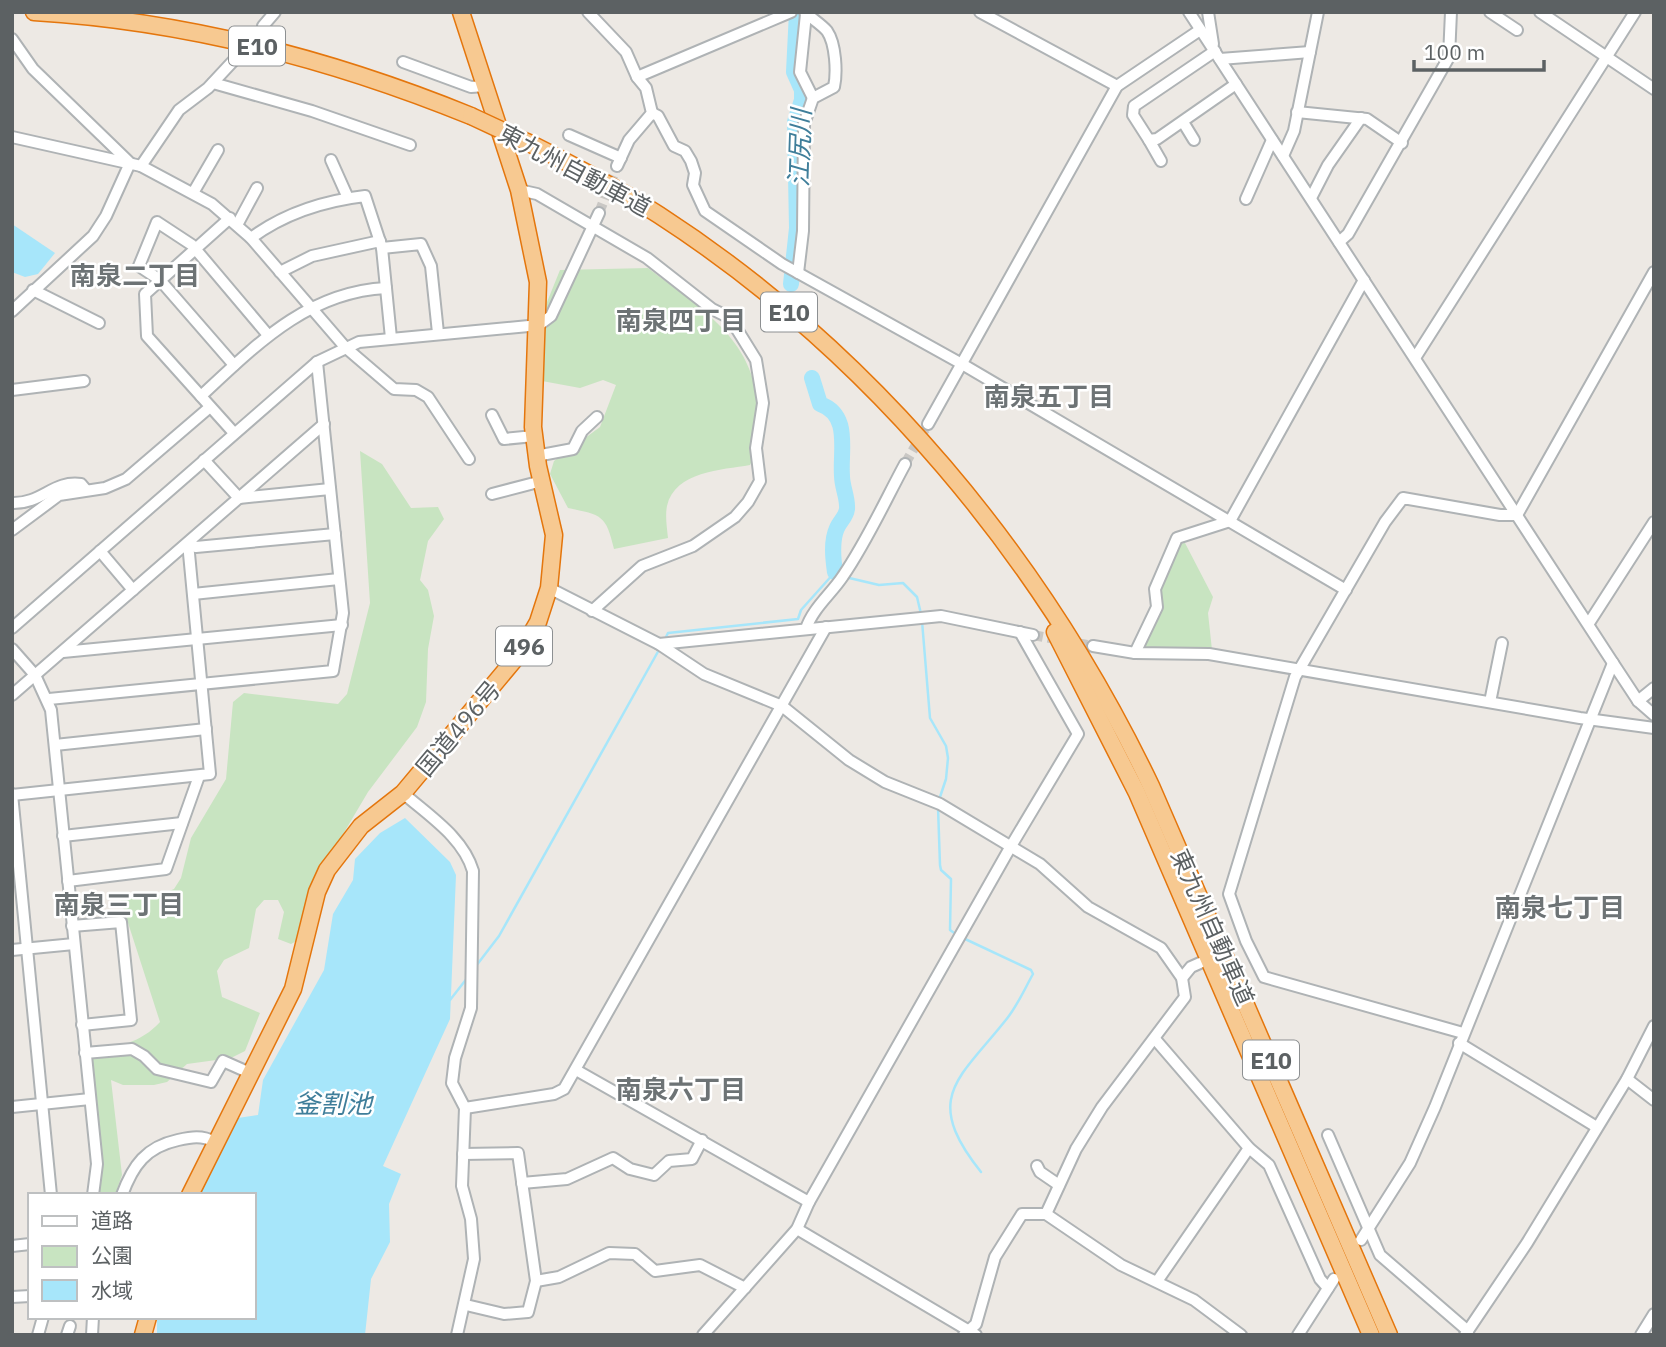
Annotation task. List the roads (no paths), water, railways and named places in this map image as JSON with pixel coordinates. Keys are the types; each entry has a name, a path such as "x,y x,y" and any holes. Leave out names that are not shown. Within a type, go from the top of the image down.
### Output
{"highway":[{"name":"東九州自動車道","path":"34,12 168,28 288,53 417,94 471,116 529,143 658,215 747,278 834,352 913,432 1000,539 1085,660 1128,737 1389,1335"},
{"name":"国道496号","path":"191,1193 293,989 317,892 327,870 362,825 403,793 520,653 538,621 549,588 554,535 534,436 538,282 519,190 461,12"},
{"name":"東九州自動車道","path":"1000,539 1062,644 1131,781 1371,1335"}],"street":[{"path":"587,12 626,52 646,88 652,113 658,116 674,146 685,151 691,161 695,173 693,185 705,211 798,273 962,364 1346,590"},
{"path":"638,77 789,12"},
{"path":"980,12 1117,86"},
{"path":"1189,12 1638,701 1654,715"},
{"path":"1208,12 1217,55"},
{"path":"1283,156 1294,131 1318,12"},
{"path":"1339,243 1348,234 1450,58 1451,12"},
{"path":"1490,12 1517,30"},
{"path":"1540,12 1654,89"},
{"path":"1415,358 1635,12"},
{"path":"262,26 271,13"},
{"path":"806,13 800,72 813,98"},
{"path":"798,273 803,231 804,124 813,98 834,88 836,80 831,39 825,29 806,13"},
{"path":"928,424 1117,86 1200,30"},
{"path":"12,39 16,49 33,69 135,164"},
{"path":"1161,162 1133,115 1134,106 1217,55 1310,52"},
{"path":"12,311 93,236 135,164 179,110 213,83 235,58"},
{"path":"403,62 471,87 485,86"},
{"path":"213,83 312,111 410,145"},
{"path":"1149,140 1157,139 1236,84"},
{"path":"1297,112 1367,119 1402,143"},
{"path":"569,135 619,162 629,139 652,113"},
{"path":"1311,198 1328,165 1361,118"},
{"path":"1183,122 1194,140"},
{"path":"12,137 135,164 193,193 233,221 251,238 345,347 394,388 416,390 428,397 470,459"},
{"path":"1246,199 1272,140"},
{"path":"193,193 218,150"},
{"path":"331,160 348,198"},
{"path":"234,433 148,336 145,293 194,250 233,221 257,188"},
{"path":"519,190 537,194 647,258 712,309 730,318 742,342 756,360 763,403 756,448 760,481 748,502 735,517 693,546 642,566 592,611"},
{"path":"251,238 275,220 298,211 365,196 381,244 391,338"},
{"path":"12,628 317,362 345,347 391,338 538,325 551,316 599,213"},
{"path":"234,365 160,280 139,266 157,222 192,245 268,335"},
{"path":"280,272 312,256 381,244 421,244 430,266 438,333"},
{"path":"1517,514 1654,272"},
{"path":"1135,653 1157,607 1155,589 1177,538 1230,521 1364,280"},
{"path":"201,396 268,335 310,307 348,293 386,288"},
{"path":"33,290 99,323"},
{"path":"49,699 333,671 342,625 317,362"},
{"path":"12,390 84,381"},
{"path":"12,530 59,495 105,488 126,480 210,407"},
{"path":"492,415 504,439 534,436"},
{"path":"536,456 573,449 582,431 597,417"},
{"path":"12,695 324,424"},
{"path":"204,460 239,498"},
{"path":"806,629 810,615 823,604 845,574 905,464"},
{"path":"492,494 542,481"},
{"path":"12,503 32,503 63,485 81,484 86,490"},
{"path":"239,498 330,489"},
{"path":"1517,514 1500,515 1403,498 1385,522 1299,669 1229,894 1246,941 1264,977 1461,1038 1595,1126"},
{"path":"1588,623 1654,522"},
{"path":"188,542 196,547 335,534"},
{"path":"51,1193 12,794 210,774 188,542"},
{"path":"100,551 134,590"},
{"path":"193,594 339,579"},
{"path":"549,588 659,644 704,674 782,706 830,747 885,782 940,804 1011,846 1040,864 1088,907 1161,948 1182,978 1185,996 1102,1107 1076,1149 1046,1214"},
{"path":"659,644 941,616 1033,635"},
{"path":"63,652 342,625"},
{"path":"465,1108 560,1093 576,1070 826,627"},
{"path":"703,1335 797,1230 809,1202 1011,846 1078,734 1020,632"},
{"path":"1490,702 1502,643"},
{"path":"1093,646 1135,653 1209,653 1654,728"},
{"path":"12,649 35,675 49,699 97,1164 93,1193"},
{"path":"1361,1240 1410,1163 1613,663"},
{"path":"1638,701 1654,688"},
{"path":"55,745 206,729"},
{"path":"68,881 166,870 199,776"},
{"path":"403,793 458,842 468,856 473,871 471,1008 454,1058 452,1083 465,1108 461,1186 474,1239 474,1259 466,1305 457,1335"},
{"path":"63,836 182,823"},
{"path":"72,926 121,922 131,1020 82,1025"},
{"path":"1235,948 1246,941"},
{"path":"12,950 74,944"},
{"path":"1182,978 1191,967 1200,963"},
{"path":"1328,1135 1380,1255 1466,1333 1527,1244 1595,1126 1627,1079 1654,1026"},
{"path":"1155,1039 1249,1148 1269,1165 1320,1279 1331,1283 1298,1335"},
{"path":"85,1053 132,1049 157,1069 211,1082 223,1060 250,1073"},
{"path":"576,1070 809,1202"},
{"path":"1627,1079 1654,1100"},
{"path":"12,1107 90,1099"},
{"path":"123,1193 130,1173 148,1151 162,1143 199,1137 215,1142"},
{"path":"522,1183 567,1180 613,1158 630,1169 654,1175 669,1161 692,1159 702,1140"},
{"path":"1158,1280 1249,1148"},
{"path":"463,1154 518,1153 536,1281 528,1312 504,1314 466,1305"},
{"path":"1037,1166 1059,1185"},
{"path":"797,1230 969,1333 976,1324 995,1257 1022,1214 1046,1214 1121,1265 1158,1280 1194,1300 1241,1335"},
{"path":"536,1281 559,1277 609,1253 635,1254 655,1271 700,1265 745,1288"},
{"path":"1642,1335 1654,1314"}],"water":[{"path":"12,224 55,253 38,274 25,277 12,272"},
{"name":"釜割池","path":"405,818 450,862 456,875 450,1019 383,1166 401,1174 389,1204 390,1242 371,1279 365,1335 157,1335 157,1319 256,1319 256,1193 199,1193 238,1118 258,1115 263,1080 324,970 333,914 353,880 355,859 380,833"}],"waterway":[{"name":"江尻川","path":"791,284 797,228 795,122 802,100 802,90 794,72 797,12"},
{"name":"江尻川","path":"812,378 820,404 836,416 842,434 842,480 847,509 834,538 835,572"},
{"path":"665,639 668,633 798,619 801,610 835,572 839,574"},
{"path":"845,577 879,585 903,583 917,597 921,614"},
{"path":"922,621 930,718 946,746 948,758 946,779 939,800"},
{"path":"476,966 499,936 660,648"},
{"path":"938,807 940,865 941,870 951,879 950,930 957,935"},
{"path":"963,938 1031,970 1033,974 1013,1010 961,1075 953,1091 950,1107 953,1125 963,1147 981,1172"},
{"path":"450,1000 468,977"}],"tunnel":[{"path":"235,59 263,26"},
{"path":"599,213 617,166"},
{"path":"905,464 928,424"},
{"path":"1033,635 1093,646"}],"district":[{"name":"南泉二丁目","path":"135,275"},
{"name":"南泉四丁目","path":"681,320"},
{"name":"南泉五丁目","path":"1049,396"},
{"name":"南泉三丁目","path":"119,904"},
{"name":"南泉七丁目","path":"1560,907"},
{"name":"南泉六丁目","path":"681,1089"}]}
